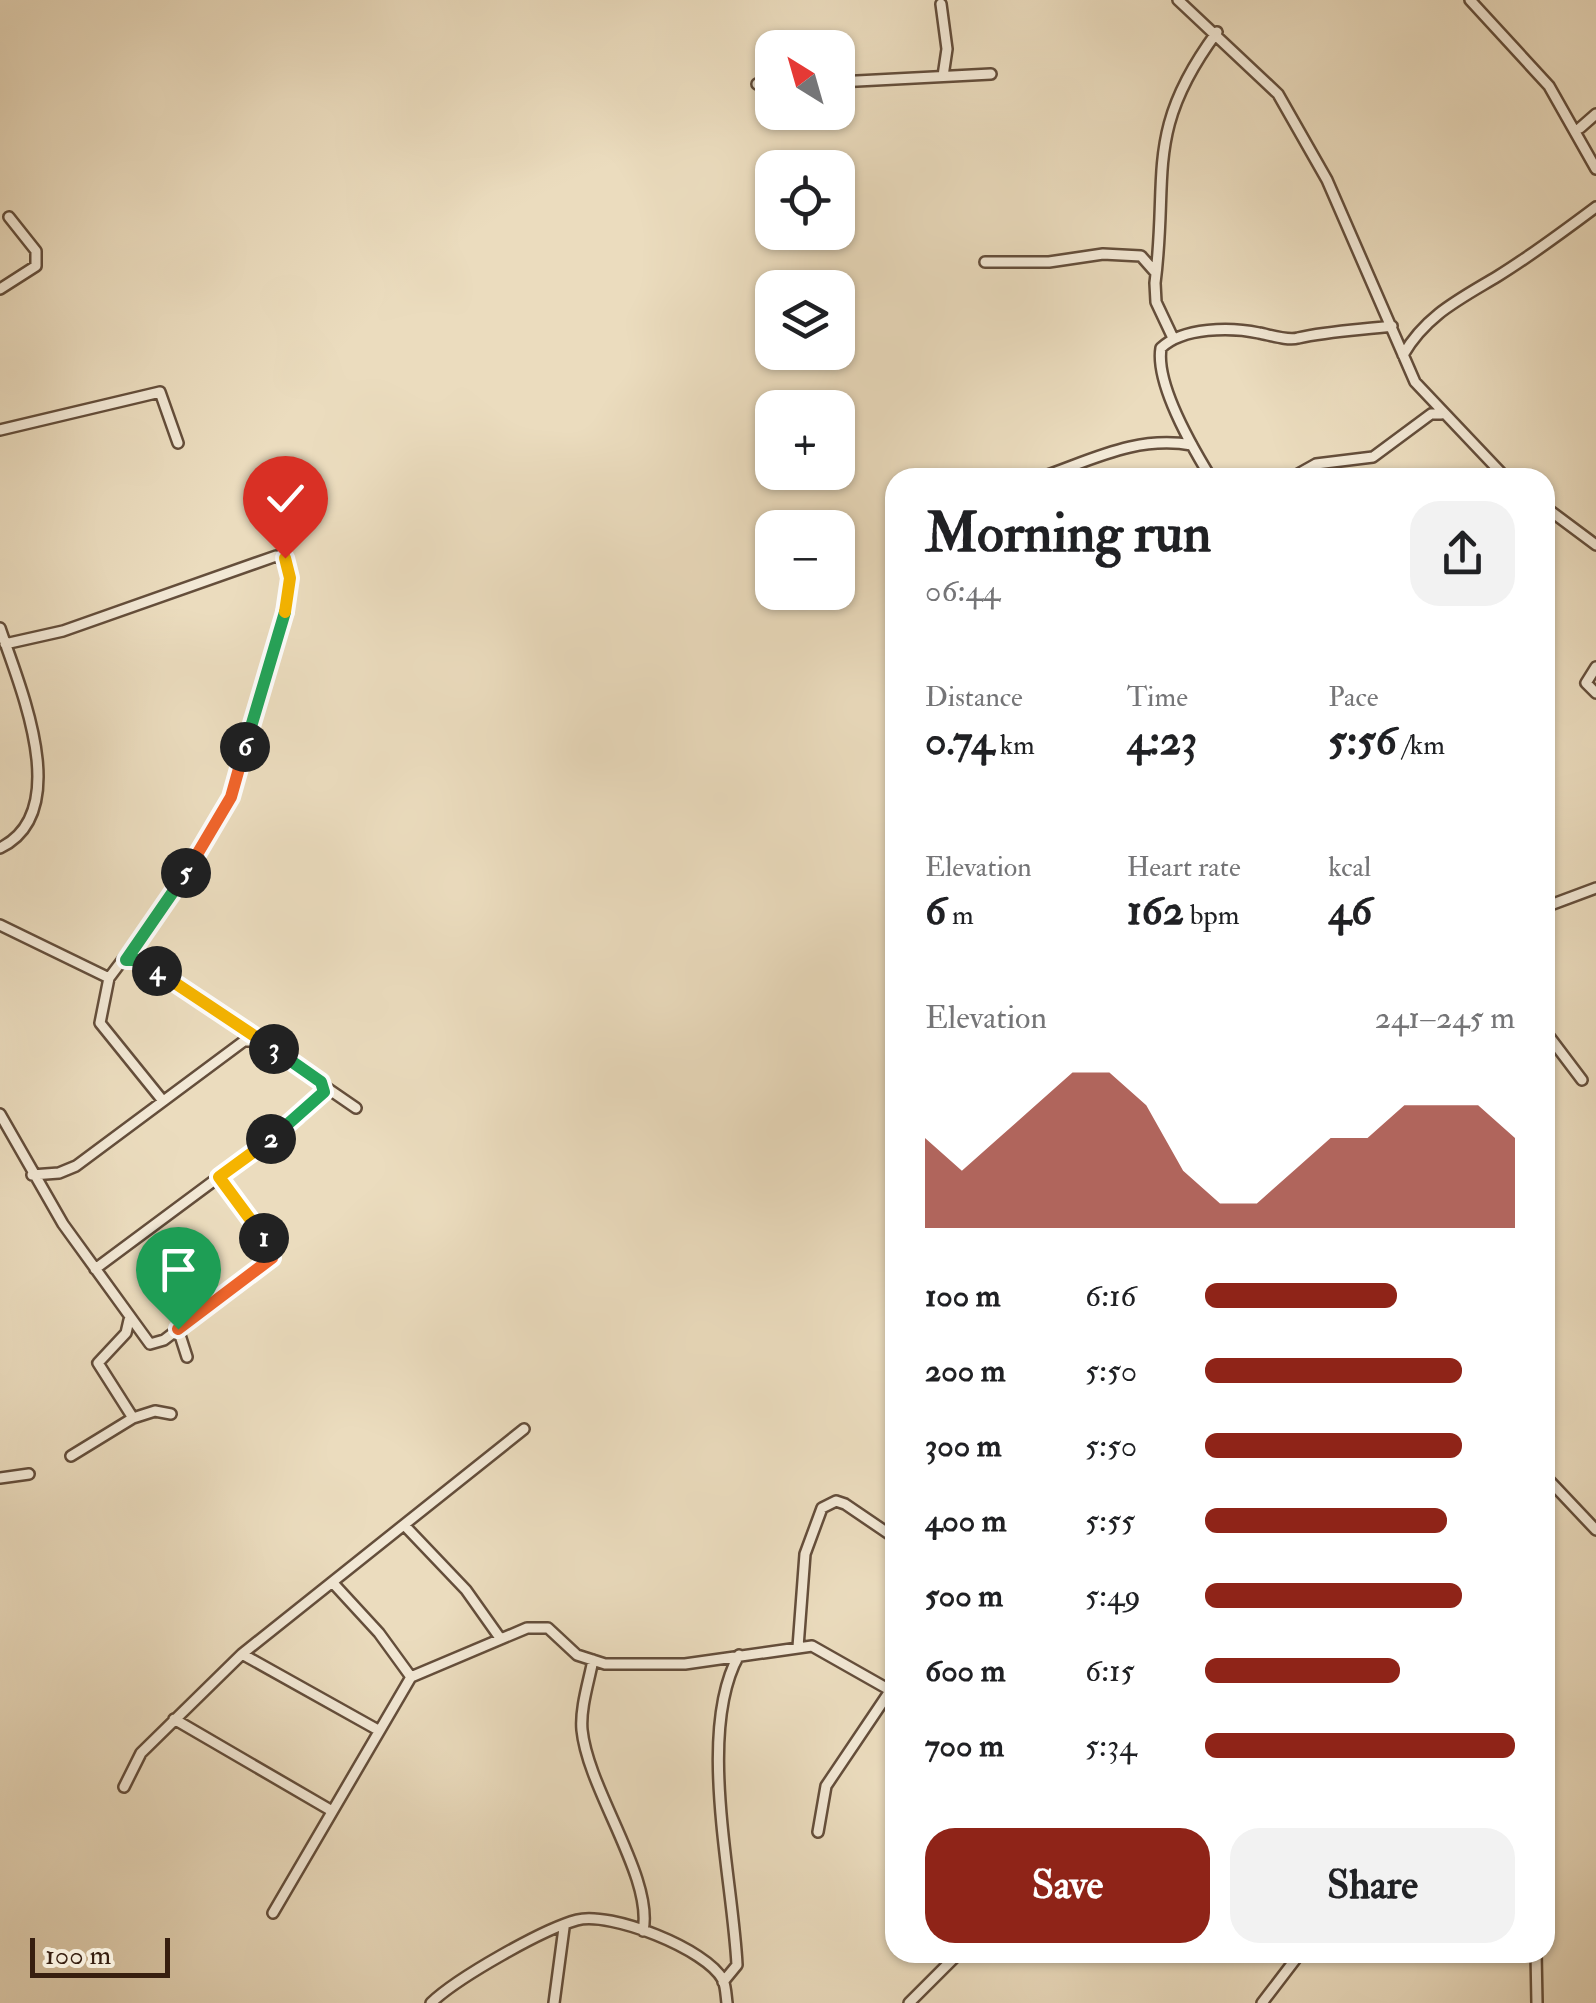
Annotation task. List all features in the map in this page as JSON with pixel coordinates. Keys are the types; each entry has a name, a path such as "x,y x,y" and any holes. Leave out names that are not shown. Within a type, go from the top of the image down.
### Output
{"street":[{"path":"1178,0 1278,94 1304,135 1392,326 1402,356 1421,390 1496,468"},
{"path":"1470,0 1550,86 1596,169"},
{"path":"941,4 947,50 943,76"},
{"path":"1173,338 1156,302 1160,166 1170,116 1194,63 1216,32"},
{"path":"855,81 991,74"},
{"path":"1580,128 1596,114"},
{"path":"1402,356 1415,333 1444,307 1495,278 1596,207"},
{"path":"0,290 36,266 36,252 9,218"},
{"path":"985,262 1049,262 1115,254 1140,256 1156,272"},
{"path":"1205,468 1192,446 1160,363 1161,348 1173,338 1232,329 1297,339 1319,332 1392,326"},
{"path":"0,428 160,392 178,444"},
{"path":"1309,468 1373,457 1431,414 1442,414"},
{"path":"1067,468 1119,449 1165,442 1192,446"},
{"path":"1555,515 1596,545"},
{"path":"6,644 63,631 267,558 282,556 288,563 287,605 231,797 179,885 110,978 100,1023 163,1101"},
{"path":"0,628 35,737 38,767 30,819 16,838 0,848"},
{"path":"1596,668 1586,683 1596,693"},
{"path":"1555,902 1596,888"},
{"path":"0,925 110,978"},
{"path":"126,960 141,960 255,1040 283,1054 356,1108"},
{"path":"32,1175 59,1173 76,1166 244,1042 255,1040"},
{"path":"1555,1044 1582,1080"},
{"path":"95,1269 318,1102 324,1086"},
{"path":"0,1114 32,1175 129,1320 150,1344 178,1329 274,1254 219,1177"},
{"path":"129,1320 126,1333 98,1363 133,1418"},
{"path":"178,1329 187,1357"},
{"path":"71,1456 133,1418 155,1411 171,1414"},
{"path":"124,1787 141,1753 242,1654 524,1428"},
{"path":"0,1478 28,1474"},
{"path":"1555,1487 1596,1530"},
{"path":"798,1647 804,1554 822,1508 836,1501 846,1504 885,1531"},
{"path":"405,1526 466,1590 500,1638"},
{"path":"333,1583 379,1633 411,1677"},
{"path":"273,1913 411,1677 527,1628 548,1628 577,1654 605,1664 685,1664 798,1647 819,1649 885,1687"},
{"path":"242,1654 378,1730"},
{"path":"723,1982 737,1965 720,1766 725,1686 739,1655"},
{"path":"593,1660 582,1728 597,1784 640,1894 646,1915 643,1931"},
{"path":"818,1832 826,1786 885,1703"},
{"path":"174,1720 332,1811"},
{"path":"430,2003 465,1977 575,1920 590,1919 643,1931 700,1958 723,1982 727,2003"},
{"path":"554,2003 564,1928"},
{"path":"910,2003 949,1963"},
{"path":"1262,2003 1293,1963"},
{"path":"1536,1963 1537,2003"}],"route":[{"path":"178,1329 274,1254 219,1177 301,1116 324,1092 321,1082 304,1068 255,1040 141,960 126,960 179,885 231,797 287,605 290,568 285,558"}]}
